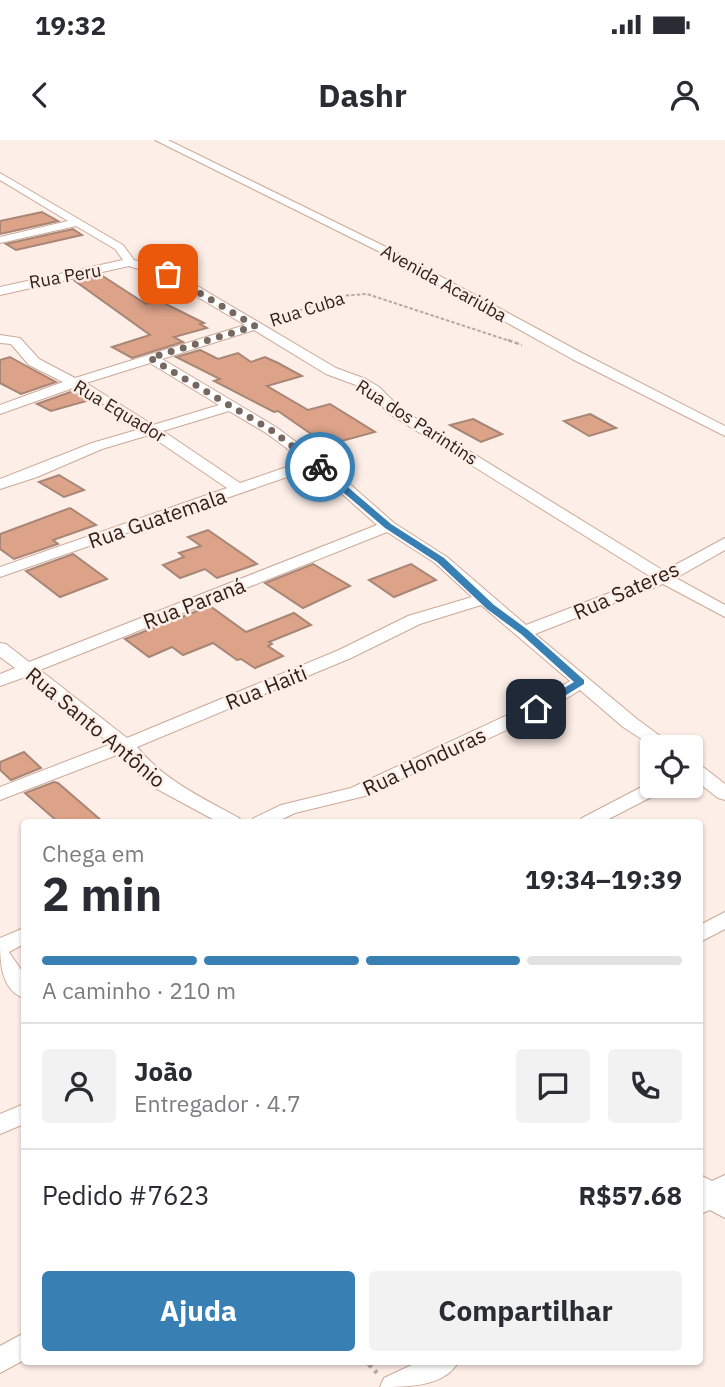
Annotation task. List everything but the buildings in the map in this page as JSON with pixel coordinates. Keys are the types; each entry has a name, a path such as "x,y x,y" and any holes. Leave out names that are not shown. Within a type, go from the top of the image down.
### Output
{"street":[{"name":"Avenida Acariúba","path":"160,140 386,251 577,356 725,432"},
{"name":"Rua dos Parintins","path":"0,176 119,247 130,261 168,274 331,371 368,386 396,412 664,578 725,612"},
{"path":"0,240 79,222"},
{"name":"Rua Peru","path":"0,291 20,284 110,268 130,261"},
{"name":"Rua Cuba","path":"0,410 73,383 255,326"},
{"name":"Rua Equador","path":"1,339 15,341 34,362 107,400 239,489"},
{"path":"150,358 271,430 388,526 441,560 505,619 648,735"},
{"path":"0,484 32,474 97,446 155,431 231,406"},
{"name":"Rua Guatemala","path":"0,572 313,463"},
{"name":"Rua Paraná","path":"0,681 26,668 388,526"},
{"name":"Rua Sateres","path":"524,632 664,578 725,543"},
{"name":"Rua Haiti","path":"0,794 126,746 345,654 414,620 484,599"},
{"name":"Rua Santo Antônio","path":"0,648 126,746 146,770 164,785 226,819"},
{"name":"Rua Honduras","path":"267,819 288,809 358,792 536,709 580,682"},
{"path":"703,777 725,794"},
{"path":"595,819 640,795"},
{"path":"703,933 725,919"},
{"path":"0,947 21,936"},
{"path":"0,956 21,986"},
{"path":"0,1125 21,1114"},
{"path":"0,1361 21,1347"},
{"path":"394,1387 438,1365"}],"path":[{"name":"Rua Cuba","path":"255,326 339,296 367,294 528,347"}],"way so far":[{"path":"168,274 255,326 150,358 271,430 320,467"}],"route":[{"path":"320,467 388,526 441,560 490,607 524,632 580,682 536,709"}]}
